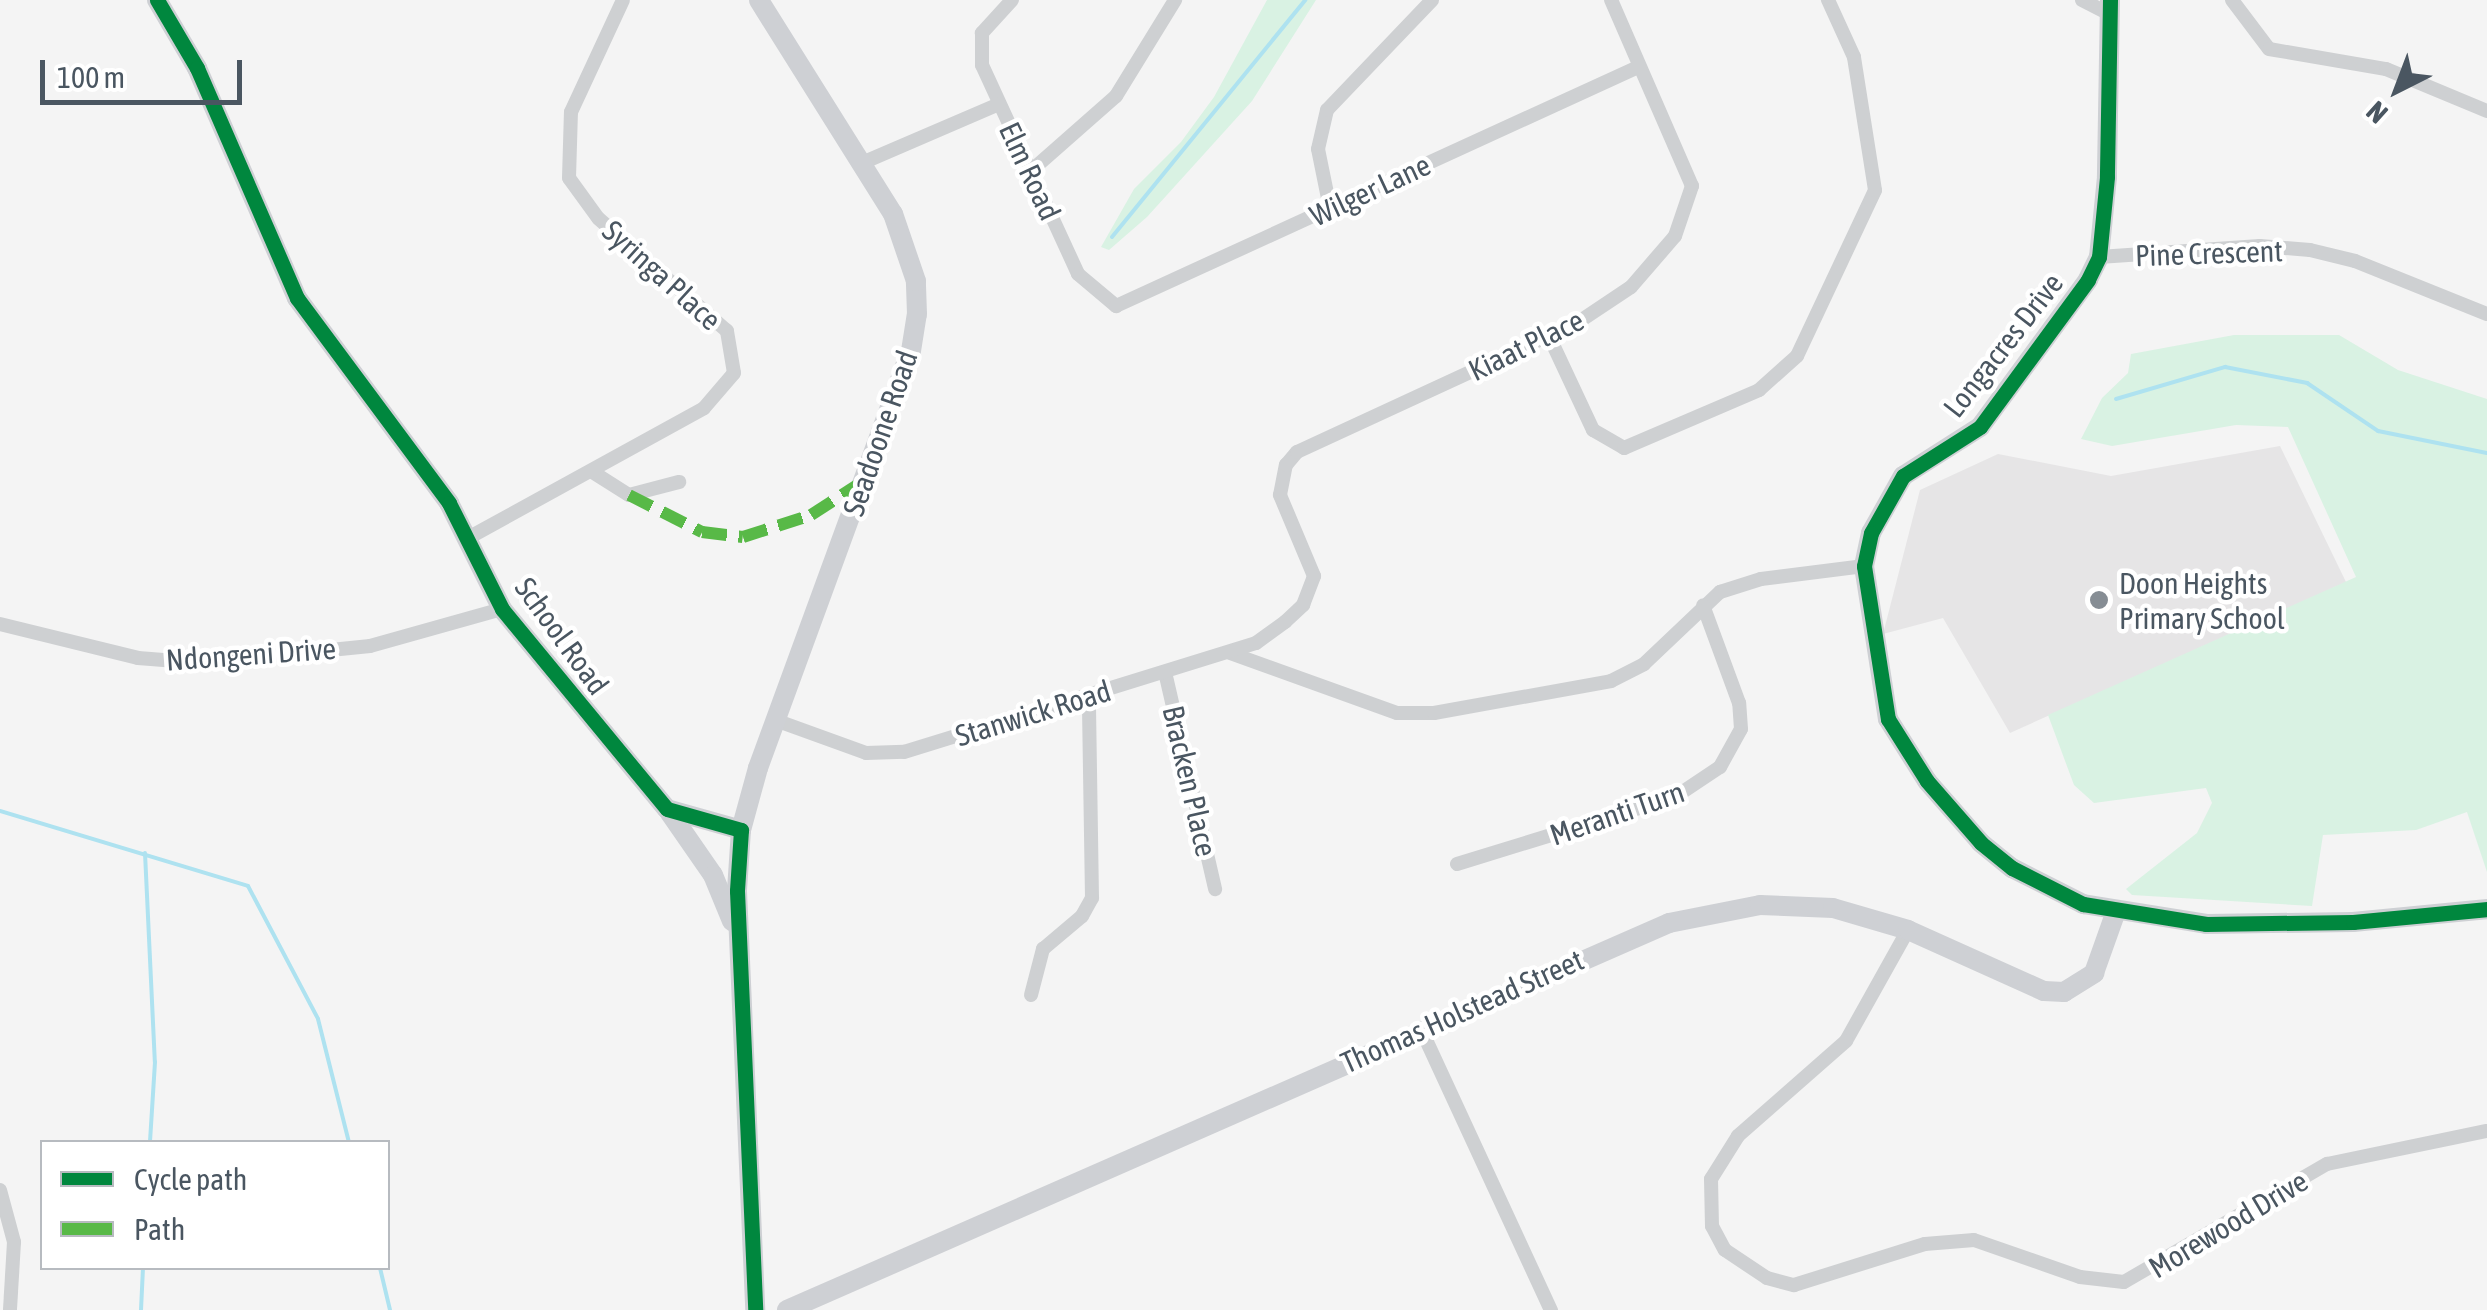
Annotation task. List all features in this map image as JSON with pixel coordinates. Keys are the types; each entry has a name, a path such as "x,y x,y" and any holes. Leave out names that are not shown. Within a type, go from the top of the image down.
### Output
{"street":[{"name":"School Road","path":"157,0 197,68 296,298 468,538 502,609 667,809 713,874 738,937"},
{"name":"Syringa Place","path":"468,538 704,408 734,373 727,331 598,218 569,178 571,112 622,0"},
{"name":"Seadoone Road","path":"741,830 775,720 911,351 916,282 893,214 758,0"},
{"name":"Elm Road","path":"1012,0 982,33 978,47 999,104 1078,274 1102,300"},
{"path":"1032,170 1116,96 1176,0"},
{"path":"1330,208 1318,149 1328,110 1432,0"},
{"name":"Kiaat Place","path":"1285,622 1303,606 1314,576 1280,495 1286,465 1297,452 1549,336 1632,288 1687,212 1692,186 1684,156 1638,67 1611,0"},
{"path":"1549,336 1593,430 1624,448 1759,390 1797,356 1875,190 1854,57 1828,0"},
{"path":"2082,0 2108,6"},
{"path":"2232,0 2269,49 2386,69 2487,111"},
{"name":"Longacres Drive","path":"2108,6 2107,178 2099,257 2075,301 1980,427 1894,488 1871,533 1864,566 1888,718 1927,782 1959,822 2012,868 2116,914 2296,924 2487,909"},
{"name":"Wilger Lane","path":"1102,300 1130,304 1638,67"},
{"path":"862,162 999,104"},
{"name":"Pine Crescent","path":"2099,257 2260,246 2310,250 2355,260 2487,314"},
{"path":"591,471 628,496 679,482"},
{"path":"1229,652 1397,713 1424,714 1611,682 1644,664 1703,605 1734,586 1864,566"},
{"name":"Meranti Turn","path":"1457,864 1674,797 1720,767 1741,729 1738,702 1703,605"},
{"name":"Ndongeni Drive","path":"0,624 138,658 202,663 370,646 502,609"},
{"name":"Stanwick Road","path":"775,720 882,756 1229,652 1256,643 1285,622"},
{"name":"Bracken Place","path":"1165,672 1214,889"},
{"path":"1031,996 1047,943 1082,916 1092,898 1089,696"},
{"path":"667,809 741,830 738,937 755,1310"},
{"name":"Thomas Holstead Street","path":"787,1310 1635,934 1760,905 1832,908 1908,930 2044,991 2064,992 2094,973 2116,914"},
{"name":"Morewood Drive","path":"1908,930 1846,1041 1738,1136 1711,1179 1712,1226 1725,1250 1767,1278 1794,1285 1925,1244 1974,1240 2080,1278 2124,1282 2327,1164 2487,1132"},
{"path":"1421,1029 1550,1310"},
{"path":"0,1190 14,1242 10,1310"}],"shaded area":[{"name":"Doon Heights Primary School","path":"2280,446 2346,582 2010,733 1943,618 1883,634 1920,490 1998,454 2111,476"}],"green space":[{"path":"1267,0 1316,0 1252,101 1147,217 1109,250 1101,247 1134,189 1181,142 1214,97"},
{"path":"2234,335 2339,335 2398,370 2487,399 2487,872 2467,812 2416,830 2323,835 2312,906 2132,895 2126,889 2197,833 2212,803 2206,788 2094,803 2074,785 2048,715 2356,577 2288,427 2236,425 2112,446 2081,439 2102,398 2128,373 2131,354"}],"waterway":[{"path":"1112,237 1305,0"},
{"path":"2116,399 2225,367 2307,383 2378,431 2487,453"},
{"path":"0,811 248,886 318,1019 348,1140"},
{"path":"145,853 155,1062 150,1140"},
{"path":"141,1310 143,1270"},
{"path":"380,1270 390,1310"}],"marked path":[{"path":"629,495 702,532 743,537 811,515 865,480"}],"cycle path":[{"path":"157,0 197,68 297,298 449,503 502,609 667,809 741,830 737,891 755,1310"},
{"path":"2110,0 2107,177 2099,257 2088,280 1980,427 1903,476 1871,533 1864,566 1888,719 1927,781 1981,843 2012,868 2083,904 2206,924 2353,922 2487,909"}],"place":[{"name":"Doon Heights Primary School","path":"2099,600"}]}
